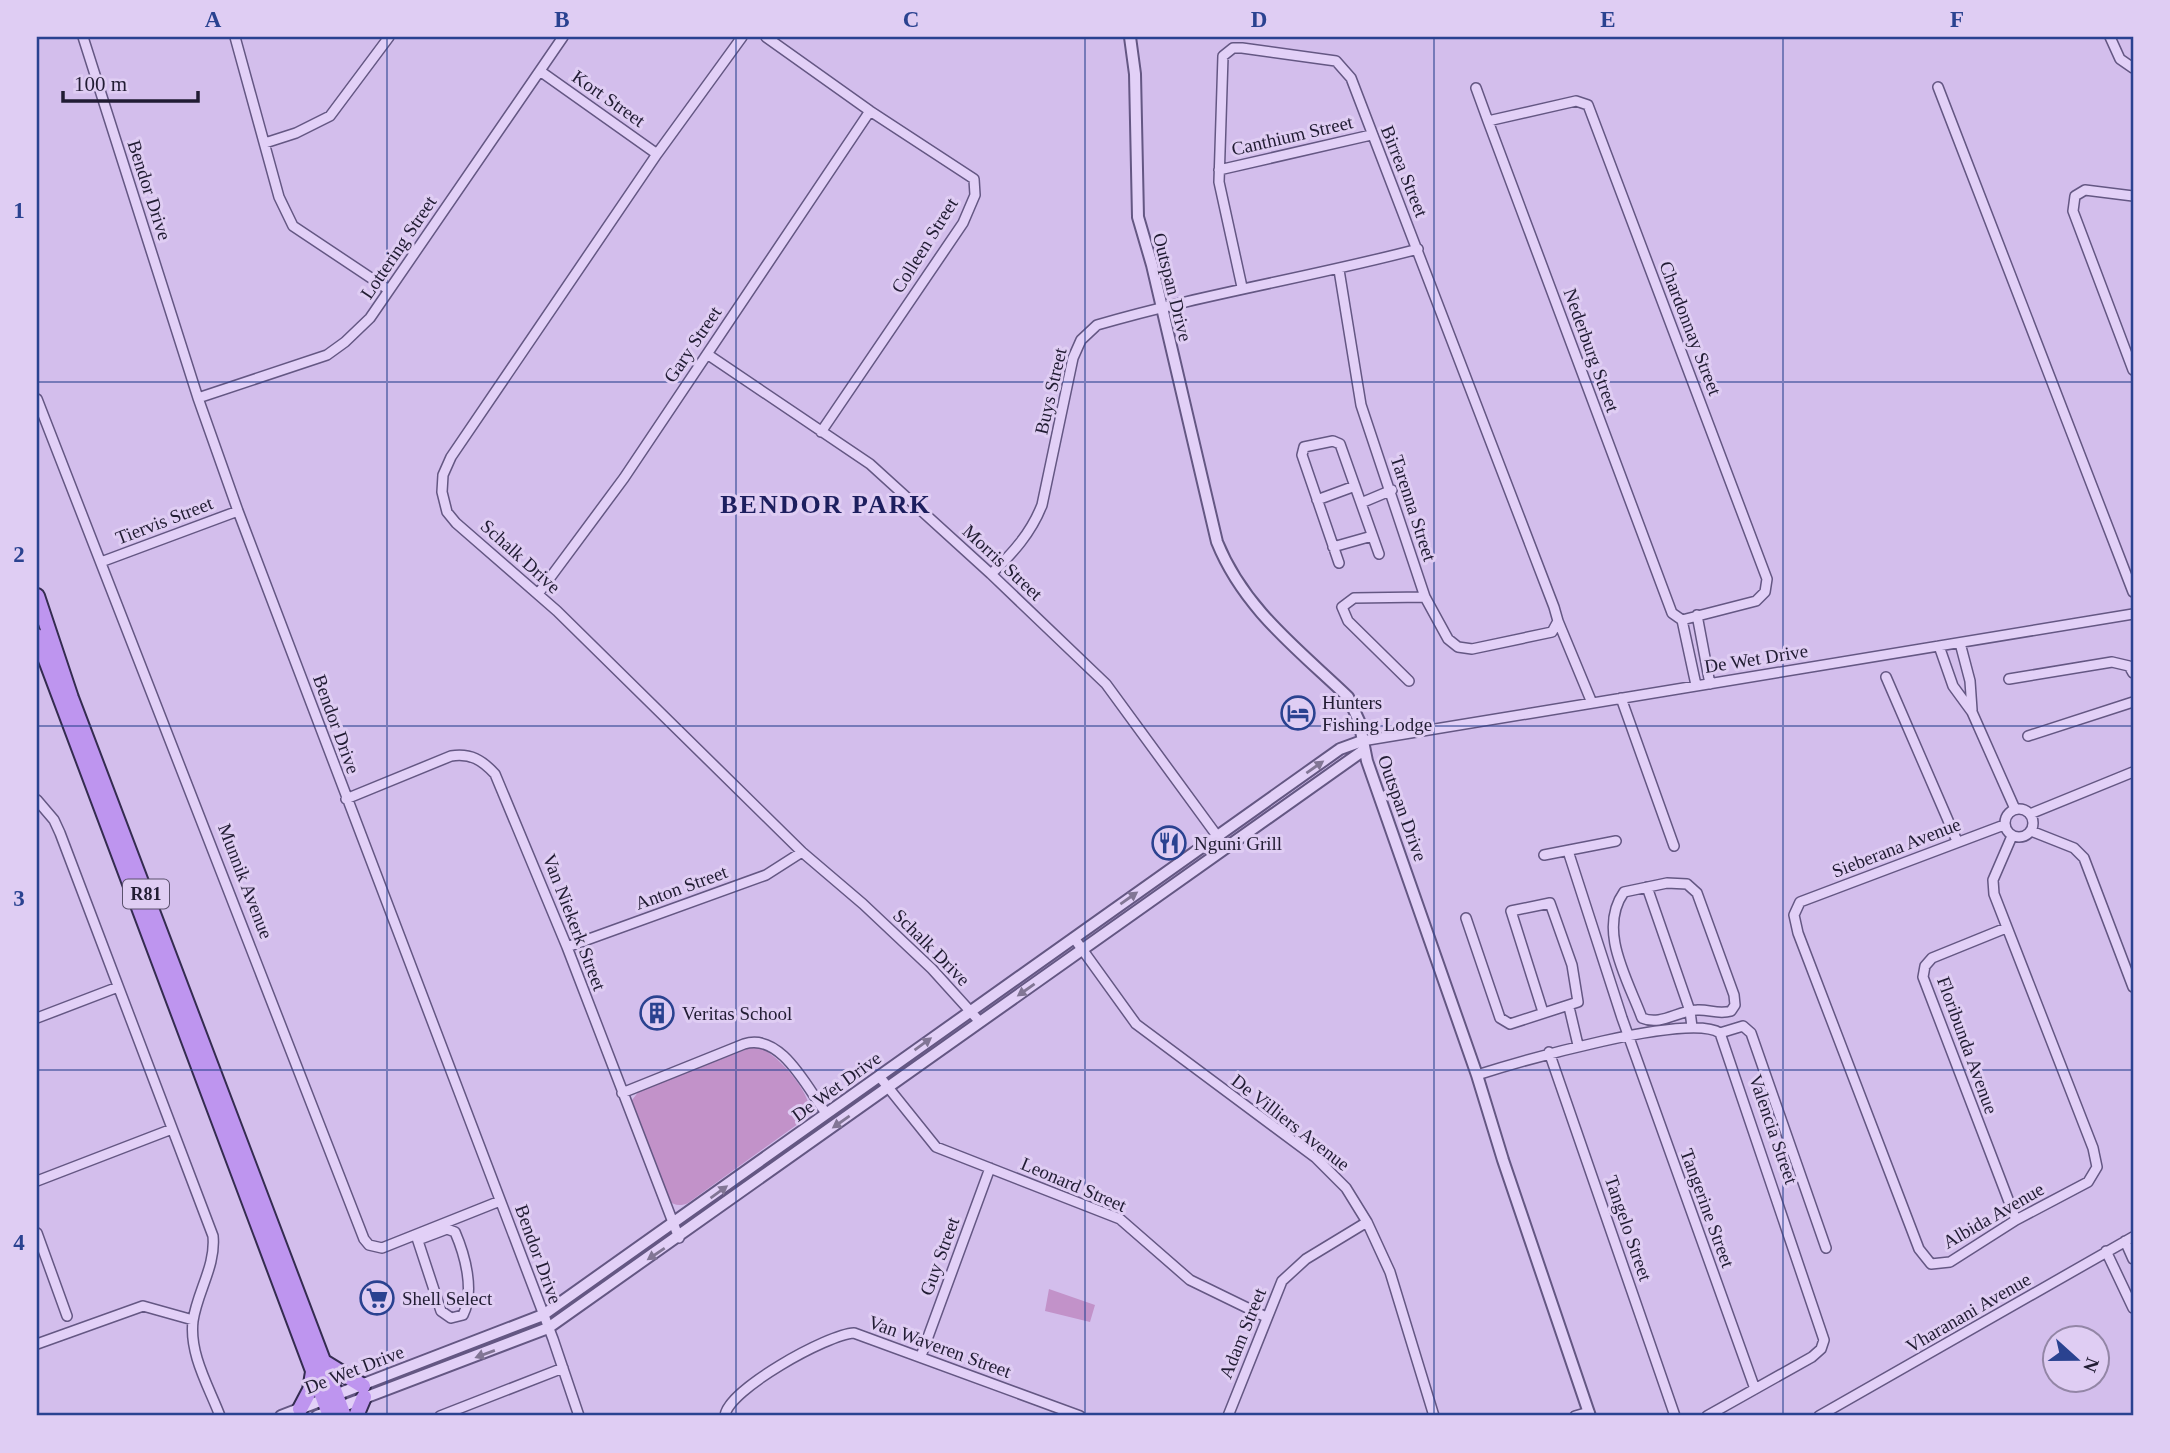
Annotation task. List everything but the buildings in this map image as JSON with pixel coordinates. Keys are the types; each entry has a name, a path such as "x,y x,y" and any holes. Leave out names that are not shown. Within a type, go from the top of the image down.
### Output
{"main road":[{"name":"R81","path":"37,596 41,632 52,677 319,1366"},
{"name":"R81","path":"41,632 71,698 319,1366 332,1409"},
{"path":"37,658 52,677"},
{"path":"300,1409 319,1366 364,1392 356,1416"}],"street":[{"name":"Bendor Drive","path":"83,37 198,398 579,1416"},
{"path":"235,37 279,197 293,226 389,290"},
{"path":"265,142 296,133 330,116 389,37"},
{"name":"Lottering Street","path":"198,398 327,355 370,318 563,37"},
{"name":"Schalk Drive","path":"742,37 657,154 451,457 443,475 442,492 447,512 538,594 802,852 871,911 980,1021"},
{"name":"Colleen Street","path":"766,37 870,111 971,175 975,195 963,223 821,432"},
{"name":"Outspan Drive","path":"1130,37 1135,74 1136,208 1223,557 1259,614 1348,697 1357,713 1363,746 1477,1075 1589,1414"},
{"path":"2110,37 2120,59 2133,68"},
{"name":"Birrea Street","path":"1242,287 1222,204 1222,62 1226,51 1233,48 1325,57 1336,61 1351,78 1371,135 1418,249 1557,625 1592,703"},
{"name":"Kort Street","path":"540,71 657,154"},
{"path":"1938,87 2133,592"},
{"name":"Nederburg Street","path":"1476,88 1672,613 1682,620 1696,685"},
{"name":"Chardonnay Street","path":"1488,121 1581,101 1588,105 1767,579 1765,592 1756,601 1697,615"},
{"name":"Gary Street","path":"538,594 624,478 870,111"},
{"name":"Canthium Street","path":"1220,170 1371,135"},
{"path":"2133,197 2085,190 2075,196 2073,211 2133,370"},
{"name":"Buys Street","path":"990,573 1025,538 1042,505 1073,358 1081,340 1097,325 1242,287 1339,270 1418,249"},
{"name":"Tarenna Street","path":"1339,270 1359,396 1425,597 1445,635 1458,647 1480,648 1541,636 1557,625"},
{"name":"Morris Street","path":"706,354 870,464 990,573 1106,684 1226,848"},
{"name":"Munnik Avenue","path":"37,399 364,1239 369,1245 382,1248 417,1238 500,1201"},
{"path":"1339,563 1302,455 1304,447 1337,441 1379,554"},
{"path":"1317,500 1355,486"},
{"path":"1361,503 1392,490"},
{"name":"Tiervis Street","path":"101,562 239,511"},
{"path":"1333,547 1373,536"},
{"path":"1409,681 1348,621 1342,607 1354,598 1425,597"},
{"name":"De Wet Drive","path":"281,1416 300,1409 332,1409 364,1392 543,1315 1340,749 1696,685 2133,614"},
{"path":"1682,620 1697,615 1710,684"},
{"path":"1960,643 1970,681 1972,712"},
{"path":"1939,646 1953,687 1972,712 2015,809 2030,814 2133,772"},
{"path":"2010,679 2112,662 2129,666 2133,673"},
{"path":"1886,677 1957,841"},
{"path":"1621,698 1674,846"},
{"path":"2028,736 2133,702"},
{"name":"De Wet Drive","path":"364,1392 548,1328 679,1238 980,1021 1083,951 1363,746"},
{"name":"Van Niekerk Street","path":"346,799 452,756 464,754 485,764 495,774 567,947 679,1238"},
{"path":"37,800 54,820 213,1236 213,1260 193,1320 195,1351 220,1416"},
{"path":"2015,809 2007,814 2004,825 2012,836 2026,836 2031,831 2034,822 2030,814"},
{"name":"Sieberana Avenue","path":"1800,902 2004,825"},
{"path":"2031,831 2074,848 2084,858 2133,987"},
{"name":"Albida Avenue","path":"1800,902 1794,915 1798,933 1923,1258 1931,1264 1950,1262 2016,1220 2088,1182 2095,1173 2097,1161 2006,928 1993,886 2012,836"},
{"path":"1544,855 1616,841"},
{"name":"Tangerine Street","path":"1567,851 1629,1038 1755,1389"},
{"name":"Anton Street","path":"567,947 766,875 802,852"},
{"path":"1667,883 1693,888 1735,1001 1731,1011 1717,1014 1702,1010 1690,1011 1658,1021 1642,1018 1615,946 1613,916 1622,895 1667,883"},
{"path":"1647,887 1666,950 1690,1011 1692,1027"},
{"path":"1466,918 1500,1018 1510,1024 1578,1002 1572,965 1553,909 1546,902 1512,910 1510,915 1543,1012"},
{"name":"Floribunda Avenue","path":"2006,928 1932,958 1925,965 1923,978 2016,1220"},
{"name":"De Villiers Avenue","path":"1074,938 1136,1024 1324,1165 1346,1188 1367,1222 1390,1272 1434,1416"},
{"path":"37,1018 118,987"},
{"path":"1569,1007 1578,1045"},
{"path":"1477,1075 1578,1045 1692,1027 1709,1028 1720,1033 1743,1026 1751,1033 1826,1248"},
{"name":"Valencia Street","path":"1707,1416 1818,1352 1824,1344 1824,1335 1720,1033"},
{"path":"622,1093 744,1044 761,1042 780,1053 826,1113"},
{"name":"Tangelo Street","path":"1549,1052 1675,1416"},
{"name":"Leonard Street","path":"879,1076 936,1147 1120,1219 1190,1280 1266,1317"},
{"path":"37,1181 172,1129"},
{"name":"Guy Street","path":"921,1356 990,1168"},
{"name":"Adam Street","path":"1228,1416 1282,1281 1290,1271 1367,1222"},
{"path":"447,1229 455,1232 466,1266 466,1306 463,1315 451,1318 441,1311 417,1238 447,1229"},
{"path":"37,1233 70,1323"},
{"path":"2129,1239 2133,1259"},
{"name":"Vharanani Avenue","path":"1819,1416 2129,1239"},
{"path":"2106,1251 2133,1308"},
{"path":"37,1344 70,1323 143,1306 193,1320"},
{"name":"Van Waveren Street","path":"725,1414 733,1399 766,1376 832,1337 845,1333 864,1335 1080,1416"},
{"path":"440,1416 563,1368"},
{"path":"1575,1416 1589,1414"}],"shaded area":[{"path":"755,1046 772,1055 792,1075 806,1097 809,1116 688,1203 671,1203 666,1199 629,1104 639,1091"},
{"path":"1049,1289 1095,1305 1090,1322 1045,1311"}],"place":[{"name":"Hunters Fishing Lodge","path":"1298,713"},
{"name":"Nguni Grill","path":"1169,843"},
{"name":"Veritas School","path":"657,1013"},
{"name":"Shell Select","path":"377,1298"}],"district":[{"name":"BENDOR PARK","path":"826,504"}]}
